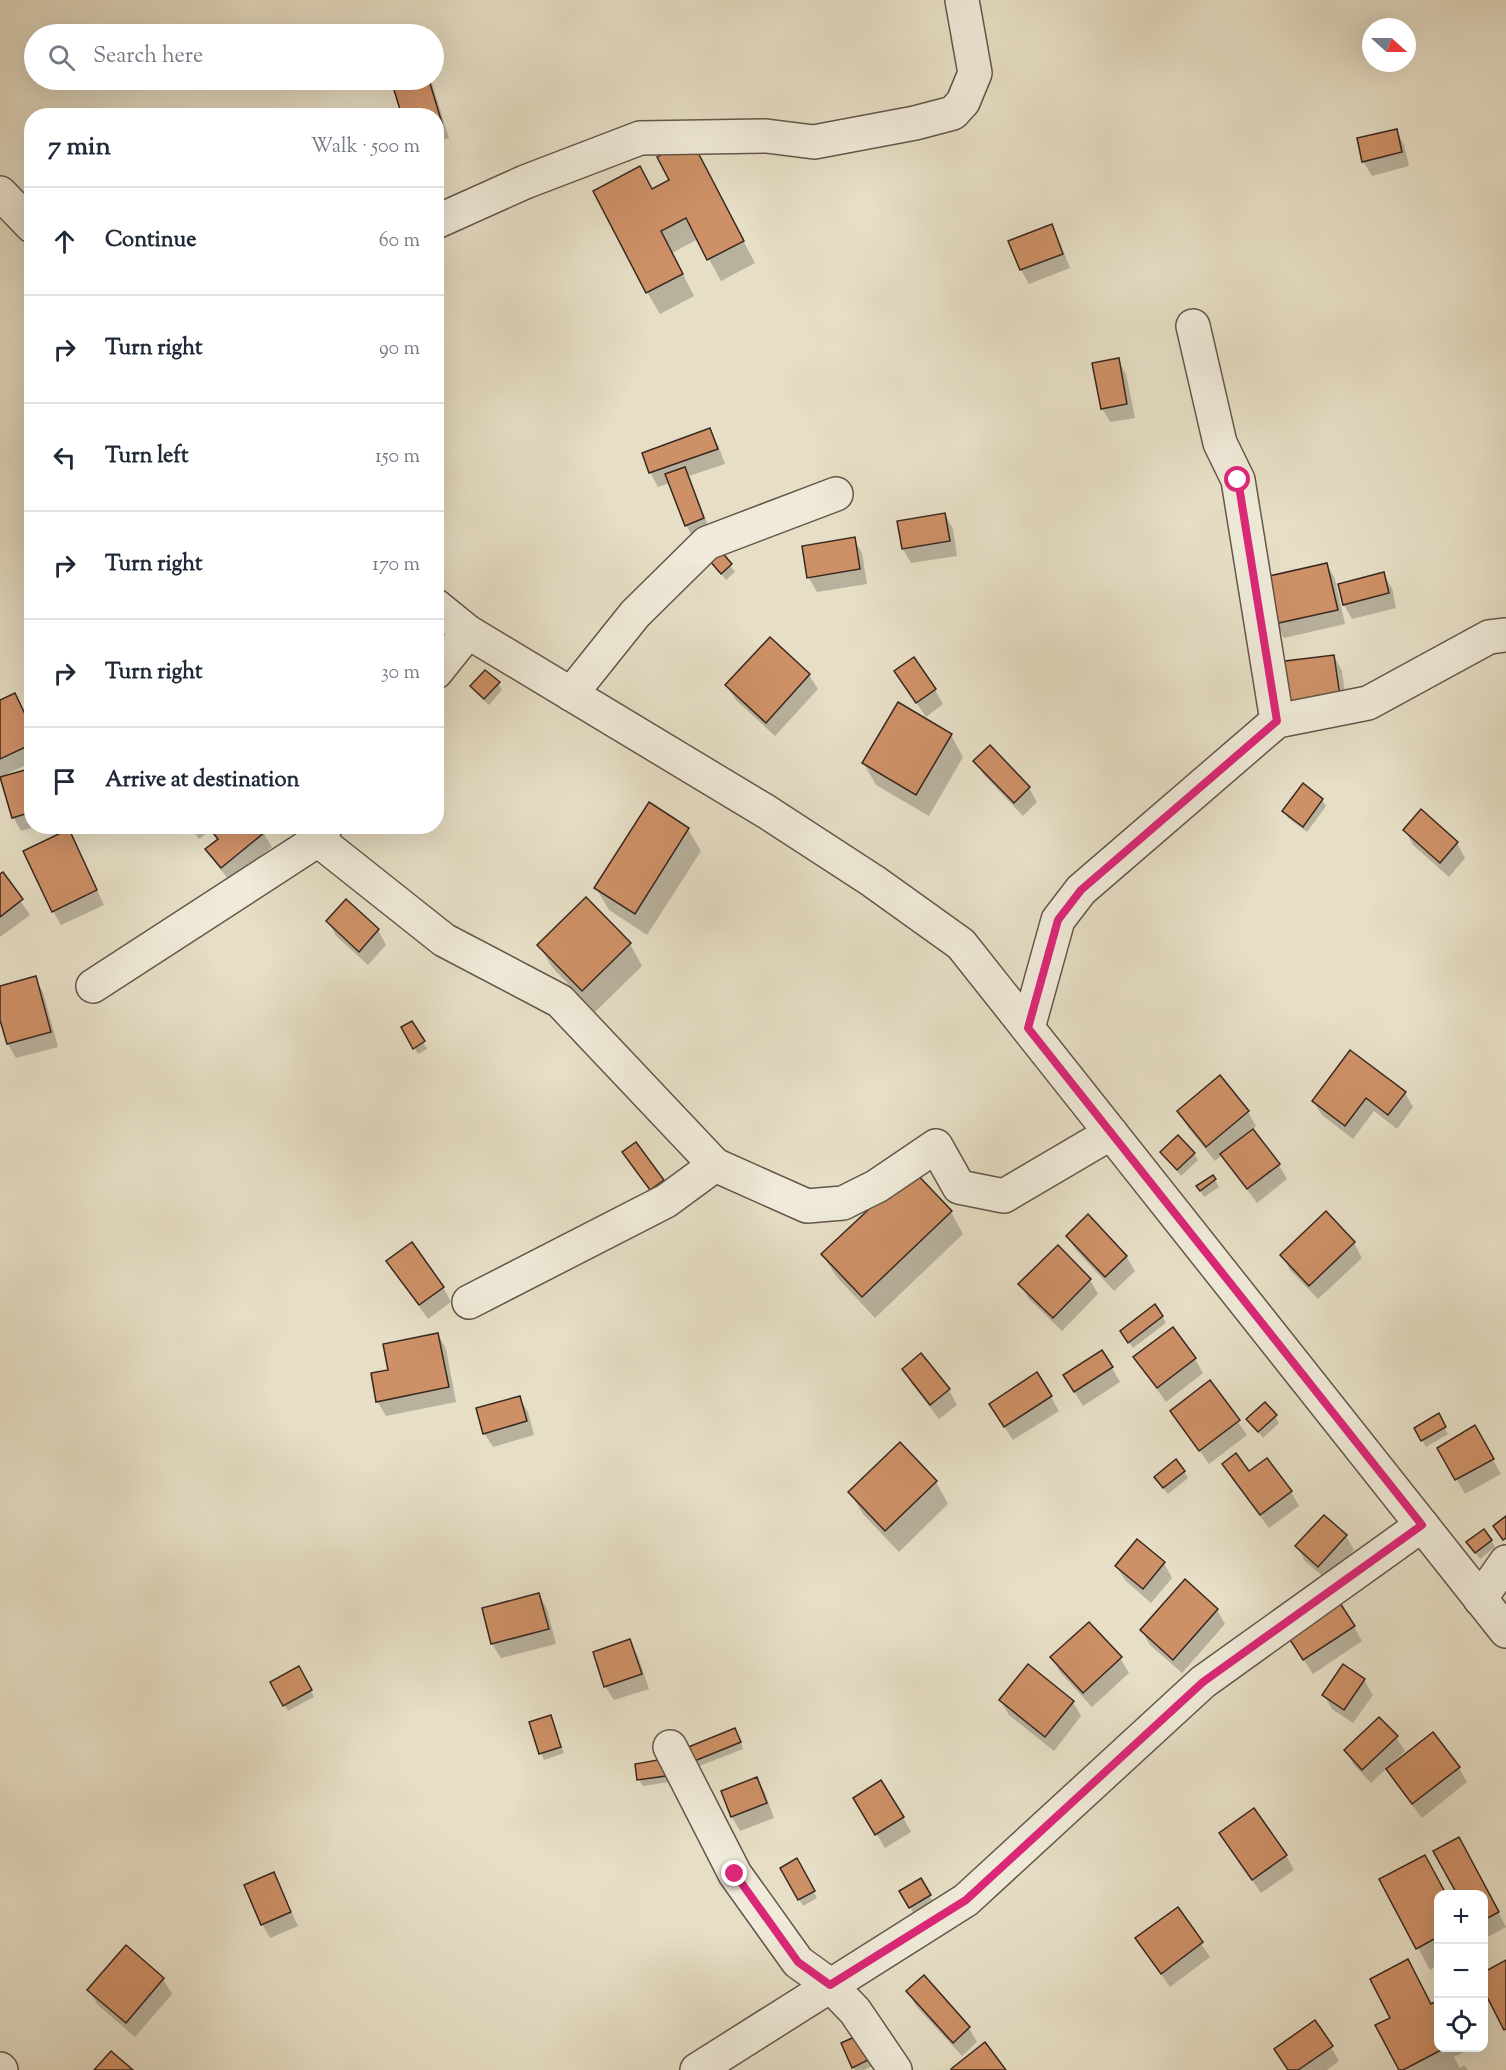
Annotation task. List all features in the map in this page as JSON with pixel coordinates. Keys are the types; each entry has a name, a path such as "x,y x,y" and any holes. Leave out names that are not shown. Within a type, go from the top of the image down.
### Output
{"street":[{"path":"444,218 525,182 640,138 766,136 813,142 915,123 953,112 963,102 975,73 962,0"},
{"path":"0,193 24,218"},
{"path":"1193,326 1220,443 1238,480 1277,721"},
{"path":"571,694 635,614 707,543 836,494"},
{"path":"444,612 468,632 767,812 873,881 961,944 1506,1631"},
{"path":"444,662 468,632"},
{"path":"1028,1028 1058,920 1081,890 1277,721 1368,703 1489,637 1506,635"},
{"path":"93,986 321,834"},
{"path":"323,834 444,940 560,1001 715,1165 807,1206 843,1203 877,1186 936,1146 958,1187 1004,1196 1111,1133"},
{"path":"469,1302 666,1202 715,1165"},
{"path":"697,2070 966,1900 1203,1682 1422,1525"},
{"path":"1480,1599 1506,1562"},
{"path":"670,1747 735,1874 798,1962 830,1985 855,2011 895,2070"}],"building":[{"path":"394,90 432,90 437,108 400,108"},
{"path":"1397,129 1402,152 1362,162 1357,138"},
{"path":"691,139 744,241 707,260 686,218 661,231 683,274 646,293 593,191 640,166 652,189 669,180 657,157"},
{"path":"1052,224 1063,254 1020,270 1008,241"},
{"path":"1119,358 1127,404 1101,409 1092,363"},
{"path":"710,428 718,449 649,473 642,453"},
{"path":"685,467 704,518 685,526 665,474"},
{"path":"945,513 950,541 902,549 897,521"},
{"path":"855,537 860,569 807,578 802,546"},
{"path":"714,543 732,564 721,574 703,553"},
{"path":"1327,563 1338,610 1274,624 1265,577"},
{"path":"1384,572 1389,593 1343,605 1338,584"},
{"path":"770,637 810,674 766,723 725,685"},
{"path":"1334,655 1341,703 1283,710 1277,662"},
{"path":"914,657 936,689 916,703 894,671"},
{"path":"485,670 500,682 484,699 470,686"},
{"path":"15,693 24,712 24,748 0,759 0,700"},
{"path":"898,702 952,734 916,795 862,763"},
{"path":"990,745 1030,787 1014,803 973,761"},
{"path":"24,770 24,814 12,818 0,777"},
{"path":"1303,783 1323,799 1303,827 1282,811"},
{"path":"649,802 689,828 635,914 594,888"},
{"path":"1421,809 1458,842 1440,863 1403,830"},
{"path":"59,834 71,834 97,890 52,912 23,851"},
{"path":"214,834 263,834 221,868 205,849 218,839"},
{"path":"3,872 23,899 0,917 0,874"},
{"path":"586,897 631,943 582,991 537,945"},
{"path":"346,899 379,929 359,952 326,921"},
{"path":"36,976 51,1032 7,1044 0,1020 0,986"},
{"path":"412,1021 425,1041 413,1049 401,1027"},
{"path":"1350,1050 1406,1092 1388,1115 1366,1098 1345,1126 1312,1101"},
{"path":"1220,1075 1249,1111 1206,1147 1177,1111"},
{"path":"1253,1129 1280,1164 1247,1189 1220,1154"},
{"path":"1178,1135 1195,1153 1177,1170 1160,1152"},
{"path":"636,1142 664,1180 650,1190 622,1152"},
{"path":"912,1169 952,1211 862,1297 821,1254"},
{"path":"1213,1175 1216,1179 1200,1191 1196,1186"},
{"path":"1326,1211 1355,1242 1309,1286 1280,1255"},
{"path":"1088,1214 1127,1256 1105,1277 1066,1236"},
{"path":"412,1242 444,1287 419,1305 386,1261"},
{"path":"1058,1245 1091,1279 1053,1318 1018,1284"},
{"path":"1155,1304 1163,1316 1128,1343 1120,1331"},
{"path":"1173,1327 1196,1358 1157,1388 1133,1357"},
{"path":"438,1333 449,1387 376,1402 371,1373 388,1370 383,1344"},
{"path":"1102,1350 1113,1367 1074,1392 1063,1375"},
{"path":"921,1353 950,1389 930,1405 902,1369"},
{"path":"1037,1372 1052,1396 1004,1427 989,1404"},
{"path":"1210,1380 1240,1420 1199,1451 1170,1411"},
{"path":"520,1396 527,1421 483,1434 476,1408"},
{"path":"1265,1402 1277,1415 1258,1432 1246,1419"},
{"path":"1439,1413 1446,1427 1421,1441 1414,1428"},
{"path":"1475,1425 1494,1459 1455,1480 1437,1448"},
{"path":"900,1442 937,1481 885,1531 848,1492"},
{"path":"1236,1453 1249,1471 1267,1458 1292,1491 1260,1515 1222,1464"},
{"path":"1176,1459 1185,1471 1163,1488 1154,1477"},
{"path":"1324,1515 1347,1535 1318,1567 1295,1546"},
{"path":"1506,1516 1506,1538 1503,1540 1493,1526"},
{"path":"1484,1529 1492,1540 1475,1553 1466,1542"},
{"path":"1137,1539 1165,1562 1143,1589 1115,1566"},
{"path":"1185,1579 1218,1609 1173,1660 1140,1630"},
{"path":"539,1593 549,1629 491,1644 482,1608"},
{"path":"1338,1600 1355,1626 1303,1660 1287,1635"},
{"path":"1089,1622 1122,1657 1083,1693 1050,1657"},
{"path":"630,1639 642,1674 604,1687 593,1652"},
{"path":"1028,1664 1074,1701 1045,1737 999,1700"},
{"path":"1343,1664 1365,1679 1344,1710 1322,1695"},
{"path":"299,1666 312,1690 283,1706 270,1682"},
{"path":"551,1715 561,1747 539,1754 529,1722"},
{"path":"1379,1717 1398,1736 1362,1770 1344,1750"},
{"path":"735,1728 741,1742 692,1762 686,1748"},
{"path":"1433,1732 1460,1767 1412,1804 1386,1769"},
{"path":"663,1759 666,1776 637,1780 635,1764"},
{"path":"757,1777 767,1803 731,1817 721,1791"},
{"path":"881,1780 904,1817 875,1835 853,1798"},
{"path":"1254,1808 1287,1855 1252,1880 1219,1833"},
{"path":"1459,1837 1487,1890 1455,1890 1433,1851"},
{"path":"1425,1855 1444,1890 1434,1890 1434,1939 1416,1949 1379,1879"},
{"path":"797,1858 815,1891 798,1900 780,1868"},
{"path":"274,1872 291,1912 261,1925 244,1885"},
{"path":"921,1878 931,1895 909,1908 899,1891"},
{"path":"1488,1891 1499,1912 1488,1918"},
{"path":"1178,1907 1203,1942 1161,1974 1135,1938"},
{"path":"126,1945 164,1978 126,2023 87,1990"},
{"path":"1408,1959 1431,2004 1434,2002 1434,2052 1437,2052 1399,2070 1375,2025 1390,2018 1370,1979"},
{"path":"1506,1960 1506,2029 1504,2030 1488,1999 1488,1970"},
{"path":"924,1975 970,2027 953,2043 906,1991"},
{"path":"1315,2020 1333,2046 1298,2070 1288,2070 1274,2049"},
{"path":"859,2035 870,2059 852,2068 841,2043"},
{"path":"985,2042 1006,2070 951,2069"},
{"path":"111,2051 133,2070 94,2070"}],"route":[{"path":"735,1874 798,1962 830,1985 966,1900 1203,1682 1422,1525 1028,1028 1058,920 1081,890 1277,721 1238,480"}]}
